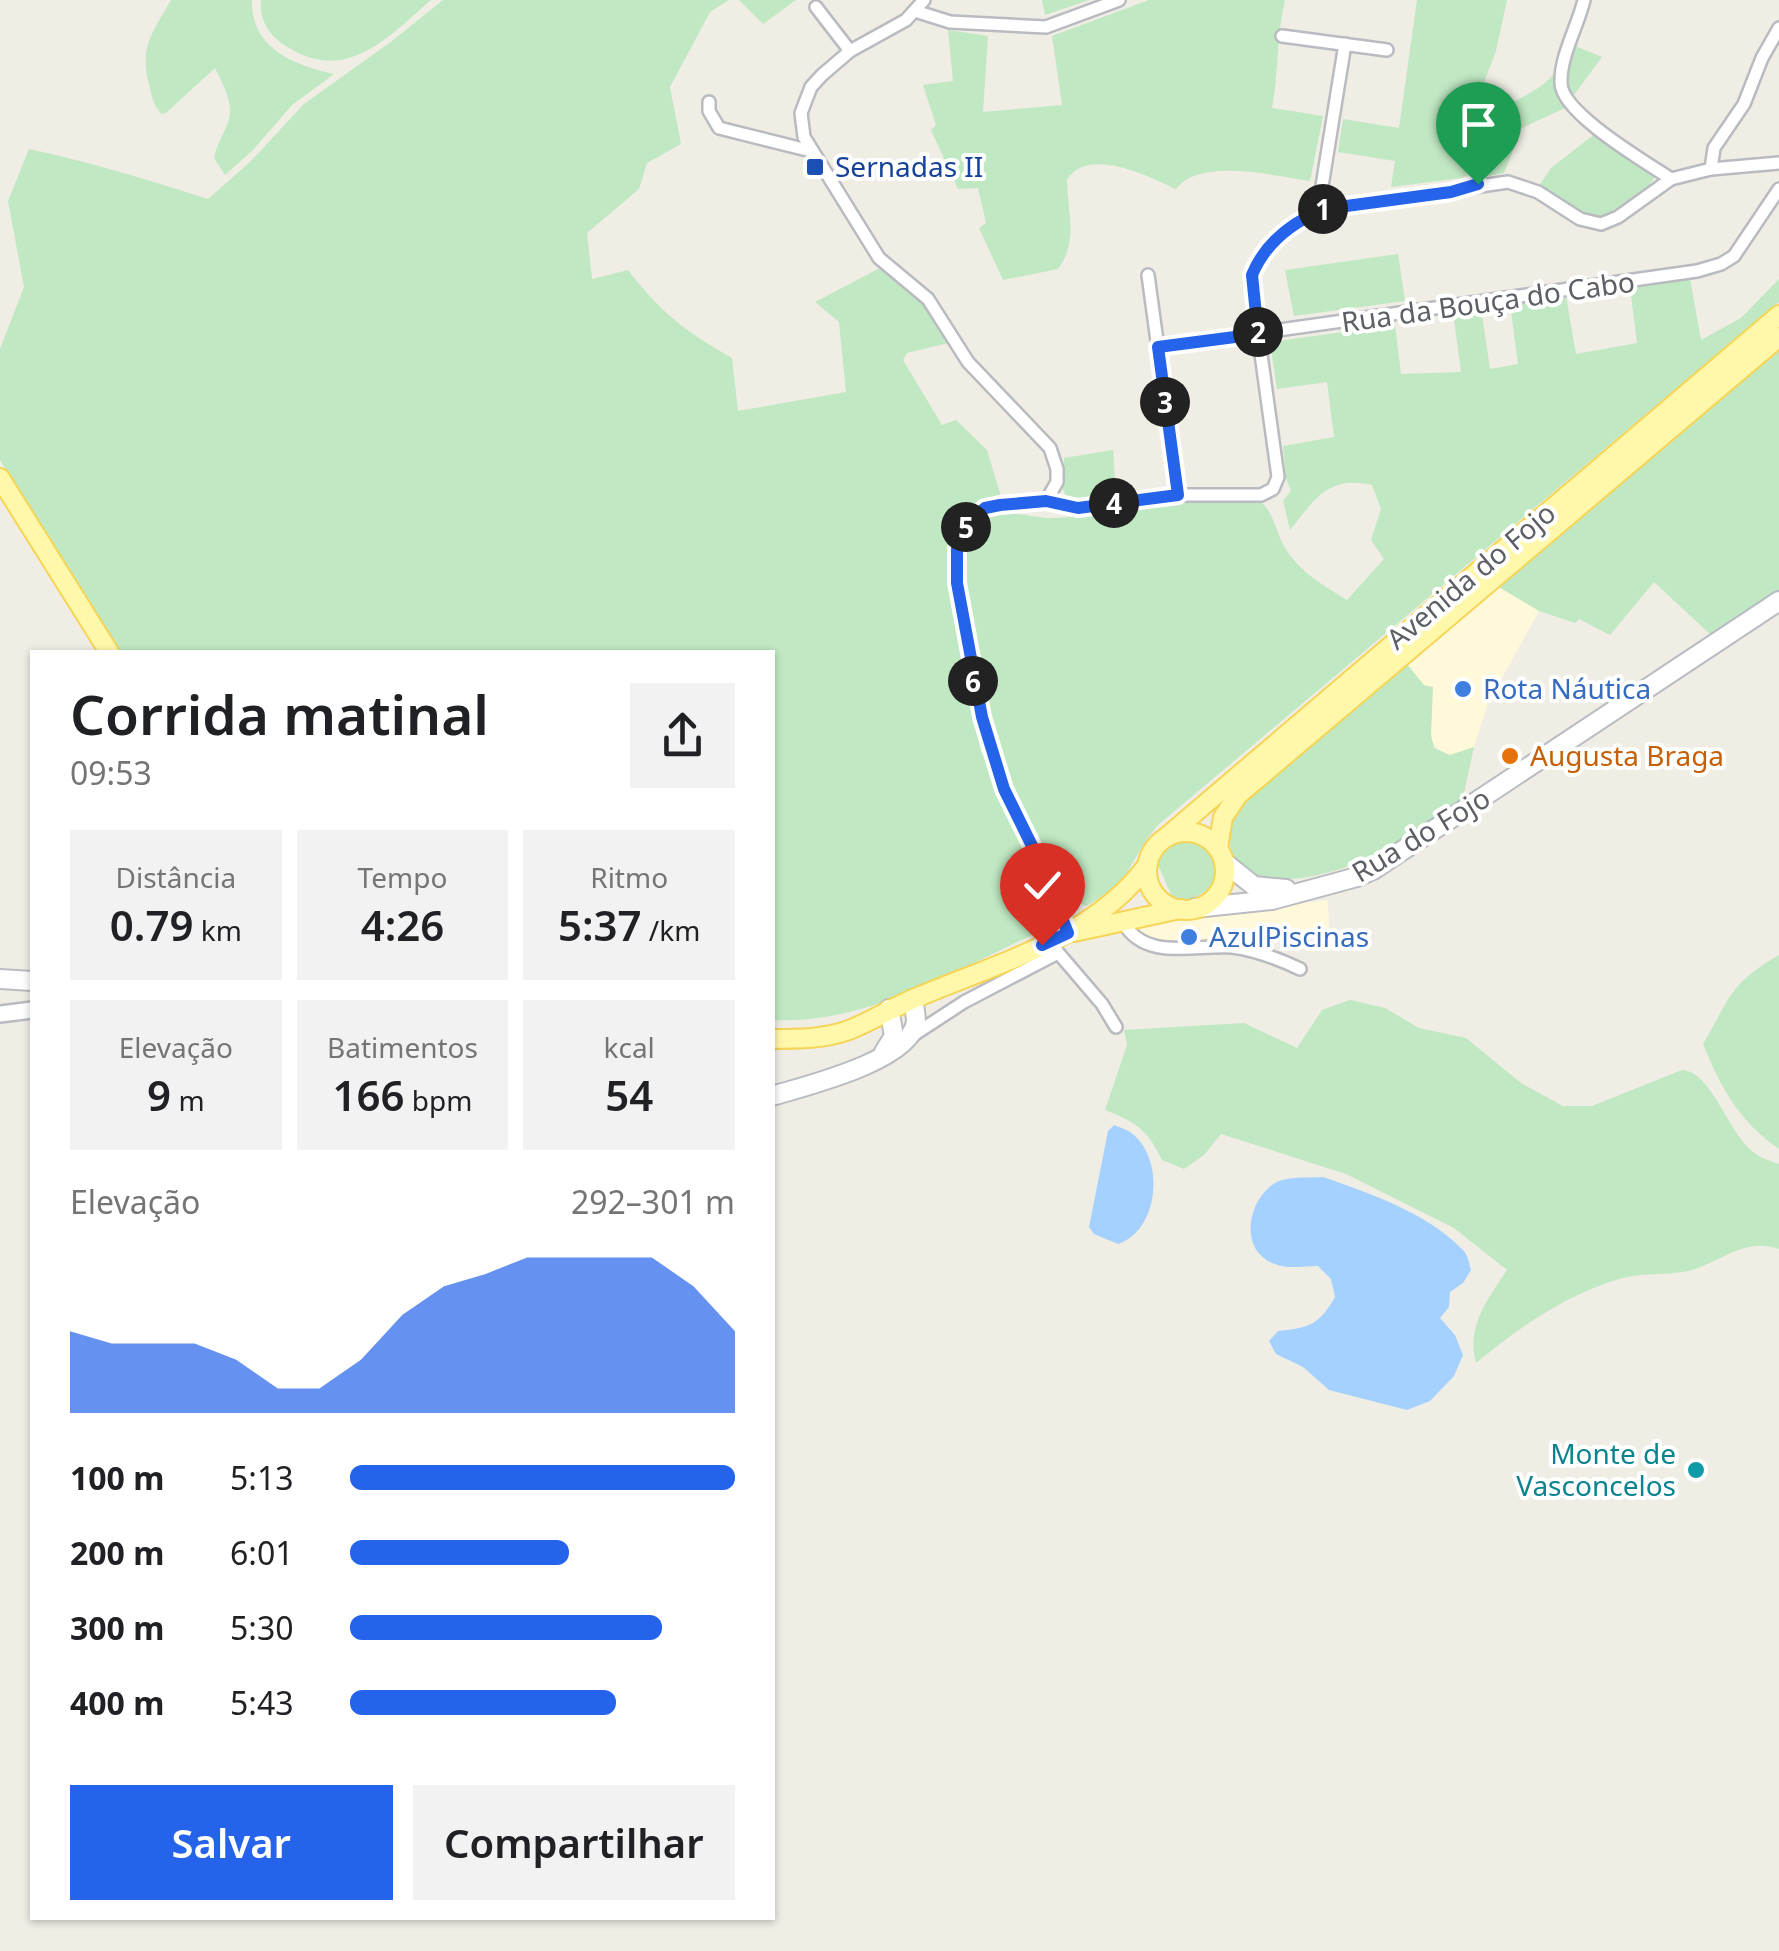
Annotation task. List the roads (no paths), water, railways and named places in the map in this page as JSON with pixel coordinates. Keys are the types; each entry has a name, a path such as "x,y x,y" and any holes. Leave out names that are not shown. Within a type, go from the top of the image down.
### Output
{"main road":[{"name":"Avenida do Fojo","path":"1059,942 1126,893 1164,839 1779,316"},
{"name":"Avenida do Fojo","path":"1188,909 1216,896 1225,874 1221,855 1223,817 1238,795 1779,337"},
{"path":"0,478 108,650"},
{"path":"0,495 97,650"},
{"name":"Rua do Fojo","path":"1188,909 1272,900 1373,870 1779,601"},
{"path":"1164,839 1186,832 1209,839 1221,855"},
{"name":"Rua do Fojo","path":"1221,855 1254,886 1306,889"},
{"path":"1148,864 1152,888 1159,898 1188,909"},
{"path":"775,1039 849,1030 913,998 1059,942 1123,922 1188,909"},
{"path":"0,979 30,980"},
{"path":"775,1095 856,1070 907,1039 916,1024 913,998"},
{"path":"775,1028 827,1024 889,1009"},
{"path":"881,1057 894,1036 889,1009"}],"street":[{"path":"924,0 916,11 850,51 822,75 805,99 801,125 811,150 879,258 928,299 968,362 1050,448 1057,482 1046,501"},
{"path":"916,11 950,22 1046,27 1119,0"},
{"path":"1584,0 1562,73 1565,98 1590,121 1671,179"},
{"path":"816,7 850,51"},
{"path":"1711,169 1714,148 1738,114 1779,28"},
{"path":"1282,36 1387,50"},
{"path":"1324,209 1322,186 1345,44"},
{"path":"709,102 709,111 720,128 811,150"},
{"path":"1116,1027 1059,942 1037,856 1004,789 994,758 972,675 957,583 961,536 976,514 1000,505 1046,501 1078,508 1178,495 1260,494 1273,489 1276,484 1250,282 1256,265 1290,227 1324,209 1508,182 1528,187 1580,219 1601,224 1618,217 1671,179 1711,169 1779,163"},
{"name":"Rua da Bouça do Cabo","path":"1158,347 1668,276 1721,264 1740,248 1779,188"},
{"path":"1148,275 1178,495"},
{"path":"1123,922 1136,936 1161,947 1232,948 1260,953 1300,969"},
{"path":"907,1039 1059,942"},
{"path":"0,1014 30,1010"}],"water":[{"path":"1114,1125 1133,1134 1145,1148 1153,1179 1153,1196 1142,1226 1118,1244 1094,1234 1089,1227 1108,1131"},
{"path":"1323,1177 1415,1215 1448,1236 1467,1256 1471,1270 1463,1283 1450,1292 1449,1307 1440,1318 1455,1335 1463,1355 1454,1376 1430,1401 1407,1410 1329,1390 1303,1367 1276,1354 1269,1341 1278,1331 1312,1323 1324,1314 1335,1297 1331,1279 1318,1266 1287,1267 1265,1259 1252,1239 1253,1214 1265,1191 1275,1183"}],"place":[{"name":"Sernadas II","path":"815,167"},
{"name":"Rota Náutica","path":"1463,689"},
{"name":"Augusta Braga","path":"1510,756"},
{"name":"AzulPiscinas","path":"1189,937"},
{"name":"Monte de Vasconcelos","path":"1696,1470"}]}
